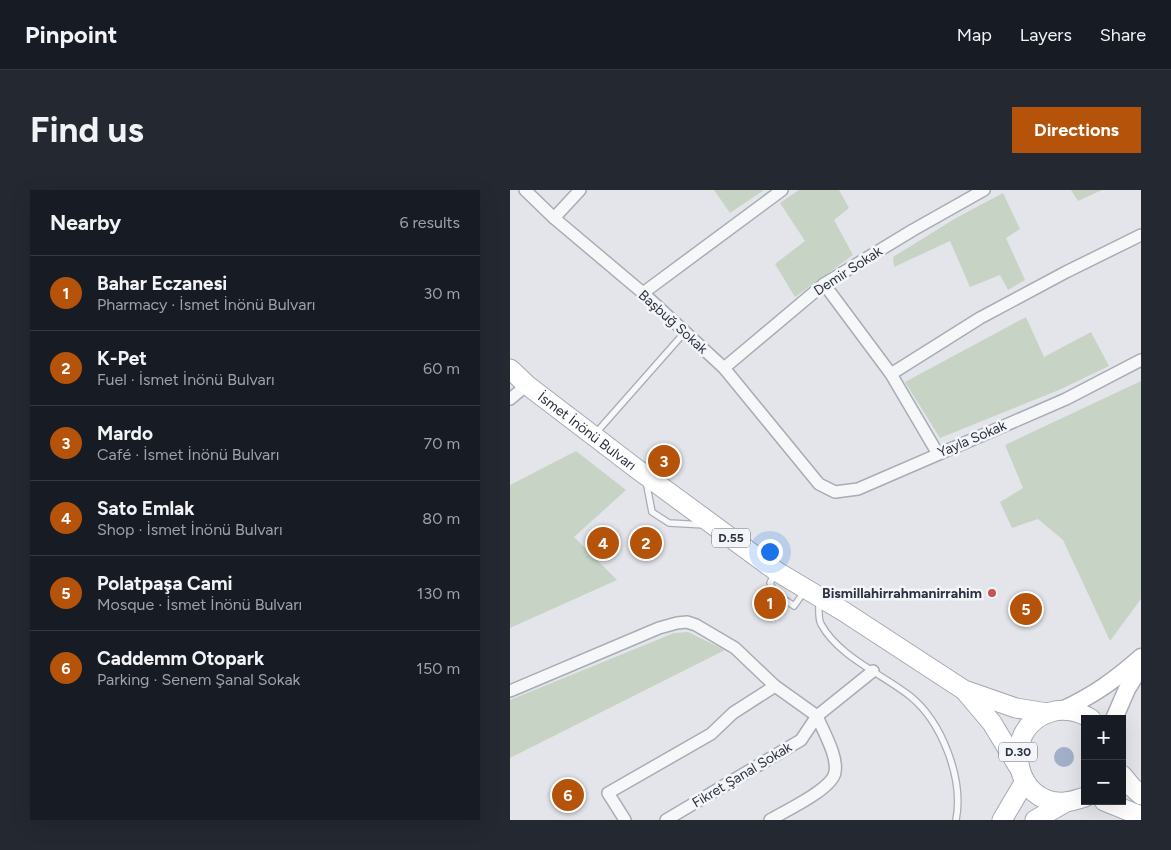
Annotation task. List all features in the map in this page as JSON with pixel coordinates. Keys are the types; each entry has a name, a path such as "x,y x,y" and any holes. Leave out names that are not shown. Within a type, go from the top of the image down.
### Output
{"main road":[{"name":"İsmet İnönü Bulvarı","path":"510,369 527,385 644,474 776,571 813,592 964,690 1016,708 1076,711 1083,715"},
{"path":"1055,711 1090,697 1115,680 1141,657"},
{"path":"1116,715 1127,689 1141,666"},
{"name":"İsmet İnönü Bulvarı","path":"964,690 992,723 1022,774"},
{"name":"D.30","path":"1055,711 1035,720 1026,729 1020,741 1017,754 1022,774 1033,790 1043,797 1054,801 1080,798"},
{"name":"D.30","path":"1002,820 1022,774"},
{"path":"1126,780 1141,795"},
{"name":"D.30","path":"1035,820 1080,798"},
{"path":"1114,805 1141,816"}],"street":[{"name":"Başbuğ Sokak","path":"526,190 554,218 643,293 724,368 806,468"},
{"path":"554,218 580,190"},
{"path":"643,293 782,190"},
{"name":"Demir Sokak","path":"724,368 824,284 904,235 984,190"},
{"path":"891,374 980,318 1141,235"},
{"path":"824,284 891,374 938,454"},
{"name":"Yayla Sokak","path":"806,468 819,484 835,492 858,489 1066,399 1141,360"},
{"path":"510,399 527,385"},
{"path":"510,691 659,628 677,622 687,622 696,625 735,648 775,686 817,716 832,753 836,771 833,779 820,791 770,820"},
{"name":"Fikret Şanal Sokak","path":"666,820 801,740 817,716 873,671"},
{"path":"625,820 608,792 711,734 733,713 775,686"}],"lane":[{"path":"594,436 685,332"},
{"path":"644,474 652,512 669,523 713,526"},
{"path":"813,592 820,623 836,644 911,697 939,734 948,751 957,786 956,820"}],"green space":[{"path":"714,190 764,190 730,213"},
{"path":"799,190 839,190 849,208 834,220 853,255 795,297 775,264 805,241 780,203"},
{"path":"1071,190 1102,190 1078,201"},
{"path":"1003,193 1020,229 1006,238 1025,280 1008,290 1000,275 970,287 950,241 894,267 893,257 956,218"},
{"path":"1026,317 1044,357 1091,332 1109,366 1059,390 940,438 905,382"},
{"path":"1141,381 1141,599 1110,641 1063,540 1038,519 1012,528 1000,502 1023,488 1005,445"},
{"path":"576,451 626,490 574,537 617,580 510,628 510,485"},
{"path":"688,632 725,650 510,758 510,700 674,633"}],"water":[{"path":"1064,747 1071,750 1074,757 1071,764 1064,767 1057,764 1054,757 1057,750"}],"place":[{"name":"Mardo","path":"664,461"},
{"name":"Sato Emlak","path":"603,543"},
{"name":"K-Pet","path":"646,543"},
{"name":"Bismillahirrahmanirrahim","path":"992,593"},
{"name":"Bahar Eczanesi","path":"770,603"},
{"name":"Polatpaşa Cami","path":"1026,609"},
{"name":"Caddemm Otopark","path":"568,795"}]}
